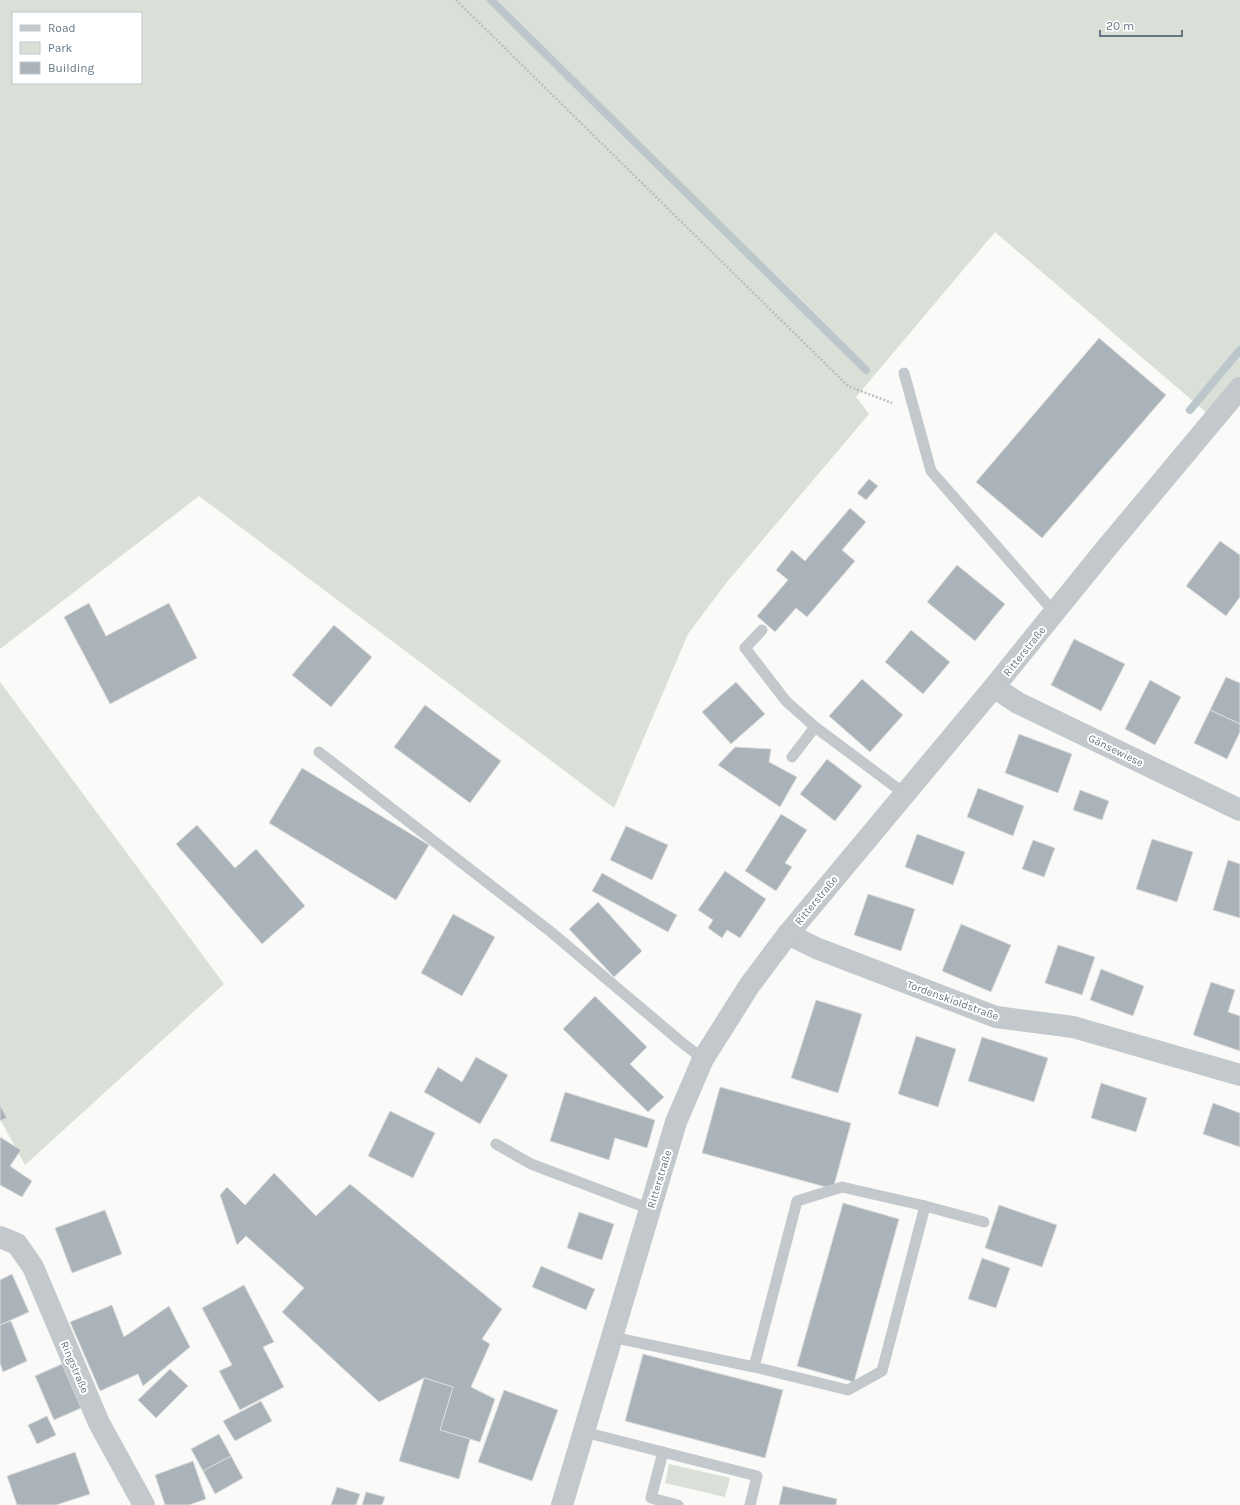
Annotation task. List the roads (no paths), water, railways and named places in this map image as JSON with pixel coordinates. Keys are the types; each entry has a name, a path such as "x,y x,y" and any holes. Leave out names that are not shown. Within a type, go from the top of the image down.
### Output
{"street":[{"name":"Ritterstraße","path":"562,1505 676,1122 703,1059 748,986 788,934 1240,388"},
{"name":"Gänsewiese","path":"994,687 1018,703 1240,810"},
{"name":"Tordenskioldstraße","path":"788,934 816,948 996,1017 1073,1027 1240,1075"},
{"name":"Ringstraße","path":"0,1237 17,1244 33,1267 98,1423 144,1505"}],"lane":[{"path":"904,373 931,471 1054,612"},
{"path":"762,630 745,648 786,701 815,727 905,794"},
{"path":"792,756 815,727"},
{"path":"319,752 551,932 703,1059"},
{"path":"496,1144 531,1164 650,1209"},
{"path":"754,1367 797,1200 842,1187 925,1206 984,1222"},
{"path":"612,1337 754,1367 848,1390 882,1371 925,1206"},
{"path":"584,1432 757,1476 750,1505"},
{"path":"663,1452 651,1498 678,1505"}],"waterway":[{"path":"491,0 866,370"},
{"path":"1190,410 1240,350"}]}
